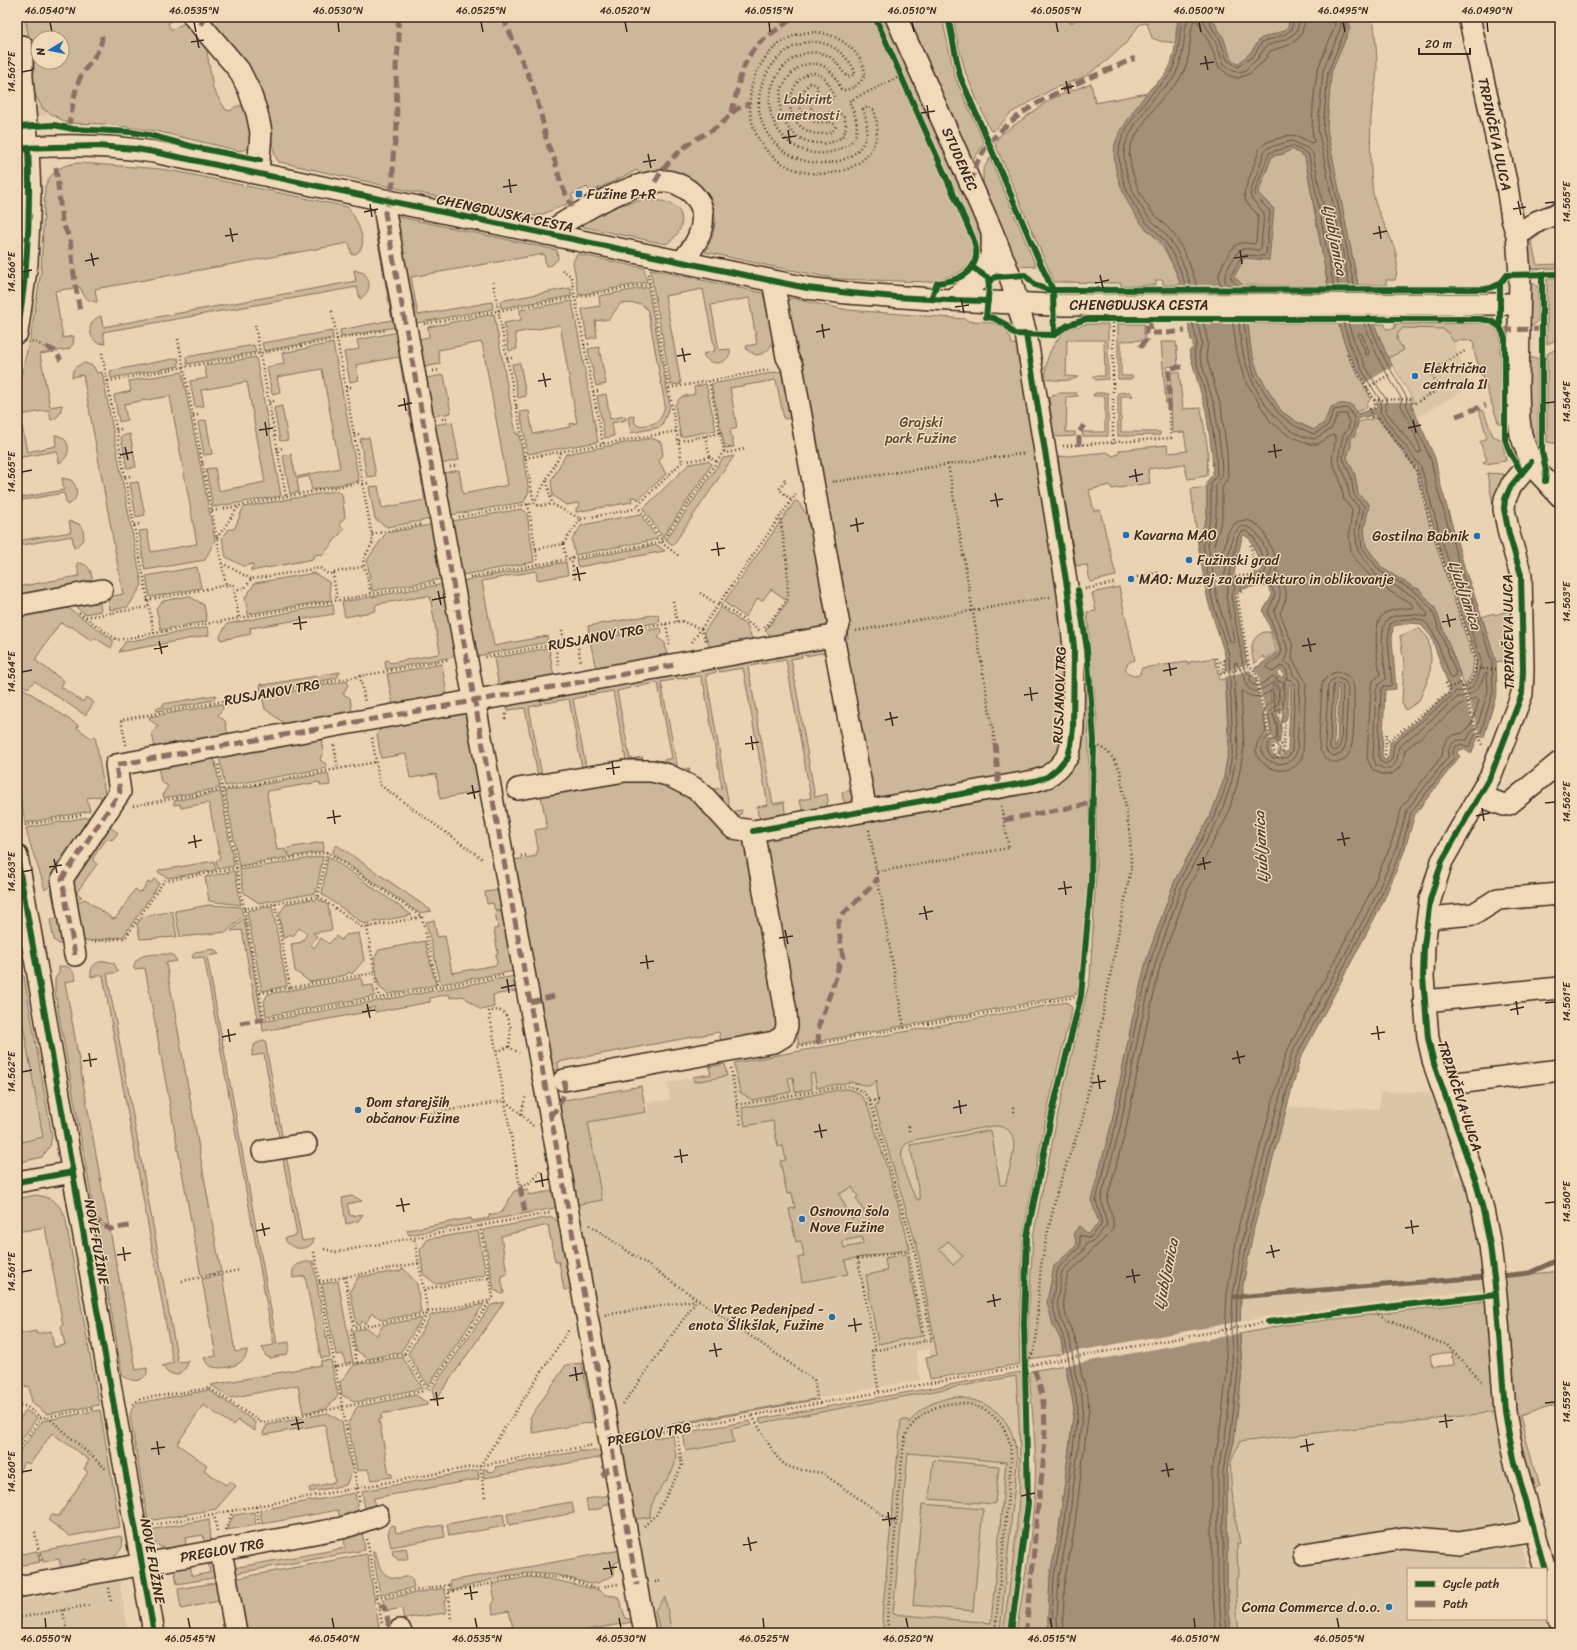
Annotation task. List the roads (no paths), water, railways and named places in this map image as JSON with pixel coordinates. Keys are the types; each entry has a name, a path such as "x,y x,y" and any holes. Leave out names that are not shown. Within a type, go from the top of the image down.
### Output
{"street":[{"path":"194,17 239,70 250,90 261,132 258,173"},
{"name":"STUDENEC","path":"896,17 991,229 1010,276 1019,304"},
{"name":"TRPINČEVA ULICA","path":"1469,17 1507,186 1512,219 1517,236 1520,275 1518,304 1519,419 1523,443 1531,462 1511,486 1505,499 1504,509 1509,534 1521,575 1523,670 1522,694 1491,775 1442,861 1434,884 1424,946 1424,1001 1428,1038 1441,1085 1477,1185 1485,1217 1496,1295 1505,1411 1514,1459 1545,1568"},
{"path":"22,46 23,147 30,195 29,240 23,336"},
{"name":"CHENGDUJSKA CESTA","path":"23,147 97,146 136,149 258,173 806,288 847,293 1019,304 1518,304"},
{"path":"546,234 575,216 618,193 655,182 667,181 681,185 691,192 702,208 700,234 691,251 681,262"},
{"path":"389,201 386,213 524,971 576,1215 585,1304 645,1633"},
{"path":"1517,236 1538,221 1560,213"},
{"path":"951,300 976,282 988,268 992,254 991,229"},
{"path":"773,281 839,625 834,634 866,811"},
{"name":"RUSJANOV TRG","path":"518,789 624,770 652,772 668,776 694,788 703,795 733,828 753,831 1047,777 1058,768 1068,756 1071,745 1073,728 1074,647 1068,593 1028,346 1019,304"},
{"path":"1531,462 1541,476 1560,496"},
{"path":"17,606 102,590"},
{"path":"75,950 62,879 120,792 116,764 675,665 834,634"},
{"path":"1480,796 1504,805 1509,804 1560,762"},
{"path":"564,1080 774,1042 784,1036 787,1026 786,1012 753,831"},
{"name":"NOVE FUŽINE","path":"17,856 154,1633"},
{"path":"1428,918 1474,914 1491,902 1503,898 1560,894"},
{"path":"1424,1001 1560,988"},
{"path":"1441,1085 1560,1070"},
{"path":"263,1151 306,1144"},
{"path":"17,1182 72,1172"},
{"name":"PREGLOV TRG","path":"17,1587 142,1565 219,1541 342,1528 370,1512"},
{"path":"1304,1554 1404,1538 1460,1543 1533,1530"},
{"path":"219,1541 236,1633"},
{"path":"1547,1576 1560,1619"}],"water":[{"name":"Ljubljanica","path":"1179,17 1211,17 1223,37 1231,59 1238,64 1251,52 1260,39 1283,31 1288,27 1291,17 1349,17 1350,28 1331,73 1327,129 1358,285 1388,358 1413,400 1410,402 1435,458 1440,483 1466,573 1496,662 1497,692 1484,737 1478,737 1471,754 1464,749 1458,750 1457,754 1460,756 1415,814 1404,852 1382,904 1300,1059 1254,1228 1241,1296 1240,1334 1242,1371 1234,1441 1227,1470 1227,1583 1231,1633 1049,1633 1048,1619 1050,1576 1059,1529 1074,1409 1061,1340 1053,1325 1047,1302 1054,1266 1077,1245 1074,1233 1079,1226 1088,1234 1099,1223 1091,1200 1111,1126 1132,1021 1147,958 1175,880 1212,812 1223,782 1229,748 1225,655 1208,601 1198,544 1207,516 1207,481 1213,475 1212,453 1206,411 1189,351 1193,348 1193,343 1191,340 1182,290 1175,270 1163,245 1145,228 1132,210 1118,177 1114,155 1115,144 1125,124 1147,93 1169,69 1174,55","holes":["1292,149 1305,157 1328,286 1342,336 1357,369 1377,402 1377,408 1357,414 1353,406 1347,404 1331,407 1324,423 1314,430 1297,422 1281,411 1258,373 1251,351 1243,285 1234,277 1244,258 1269,260 1274,209 1258,193 1272,156 1283,154","1376,414 1417,468 1438,543 1476,657 1476,671 1474,676 1470,683 1462,688 1458,679 1461,677 1435,608 1419,589 1413,587 1382,568 1366,546 1364,530 1369,504 1358,494 1355,475 1347,458 1351,446 1351,438 1355,435 1358,419","1244,535 1250,539 1263,569 1258,573 1236,583 1233,578 1242,537","1268,586 1272,596 1263,611 1279,650 1278,653 1250,670 1247,665 1235,595 1236,592 1249,587","1410,623 1420,624 1431,636 1451,692 1390,743 1389,755 1385,761 1382,756 1385,690 1396,689 1392,640 1393,626","1281,670 1284,674 1282,678 1279,676 1275,683 1272,695 1278,730 1278,745 1275,755 1272,752 1272,746 1277,744 1277,725 1272,706 1271,694 1274,682 1278,675 1277,674","1286,677 1281,697 1283,715 1281,723 1285,721 1287,717 1289,685 1291,685 1288,750 1283,755 1280,749 1281,727 1274,698 1275,689 1279,680 1275,702 1277,710 1280,714 1280,693","1337,687 1339,688 1337,742 1335,747 1334,742"]}],"waterway":[{"path":"1501,1276 1529,1273 1560,1259"},
{"path":"1235,1297 1485,1277"}],"place":[{"name":"Fužine P+R","path":"579,194"},
{"name":"Električna centrala II","path":"1415,376"},
{"name":"Kavarna MAO","path":"1126,535"},
{"name":"Gostilna Babnik","path":"1477,536"},
{"name":"Fužinski grad","path":"1189,560"},
{"name":"MAO: Muzej za arhitekturo in oblikovanje","path":"1131,579"},
{"name":"Dom starejših občanov Fužine","path":"358,1110"},
{"name":"Osnovna šola Nove Fužine","path":"802,1219"},
{"name":"Vrtec Pedenjped - enota Šlikšlak, Fužine","path":"832,1317"},
{"name":"Coma Commerce d.o.o.","path":"1389,1607"}],"park label":[{"name":"Labirint umetnosti","path":"808,108"},
{"name":"Grajski park Fužine","path":"921,430"}]}
